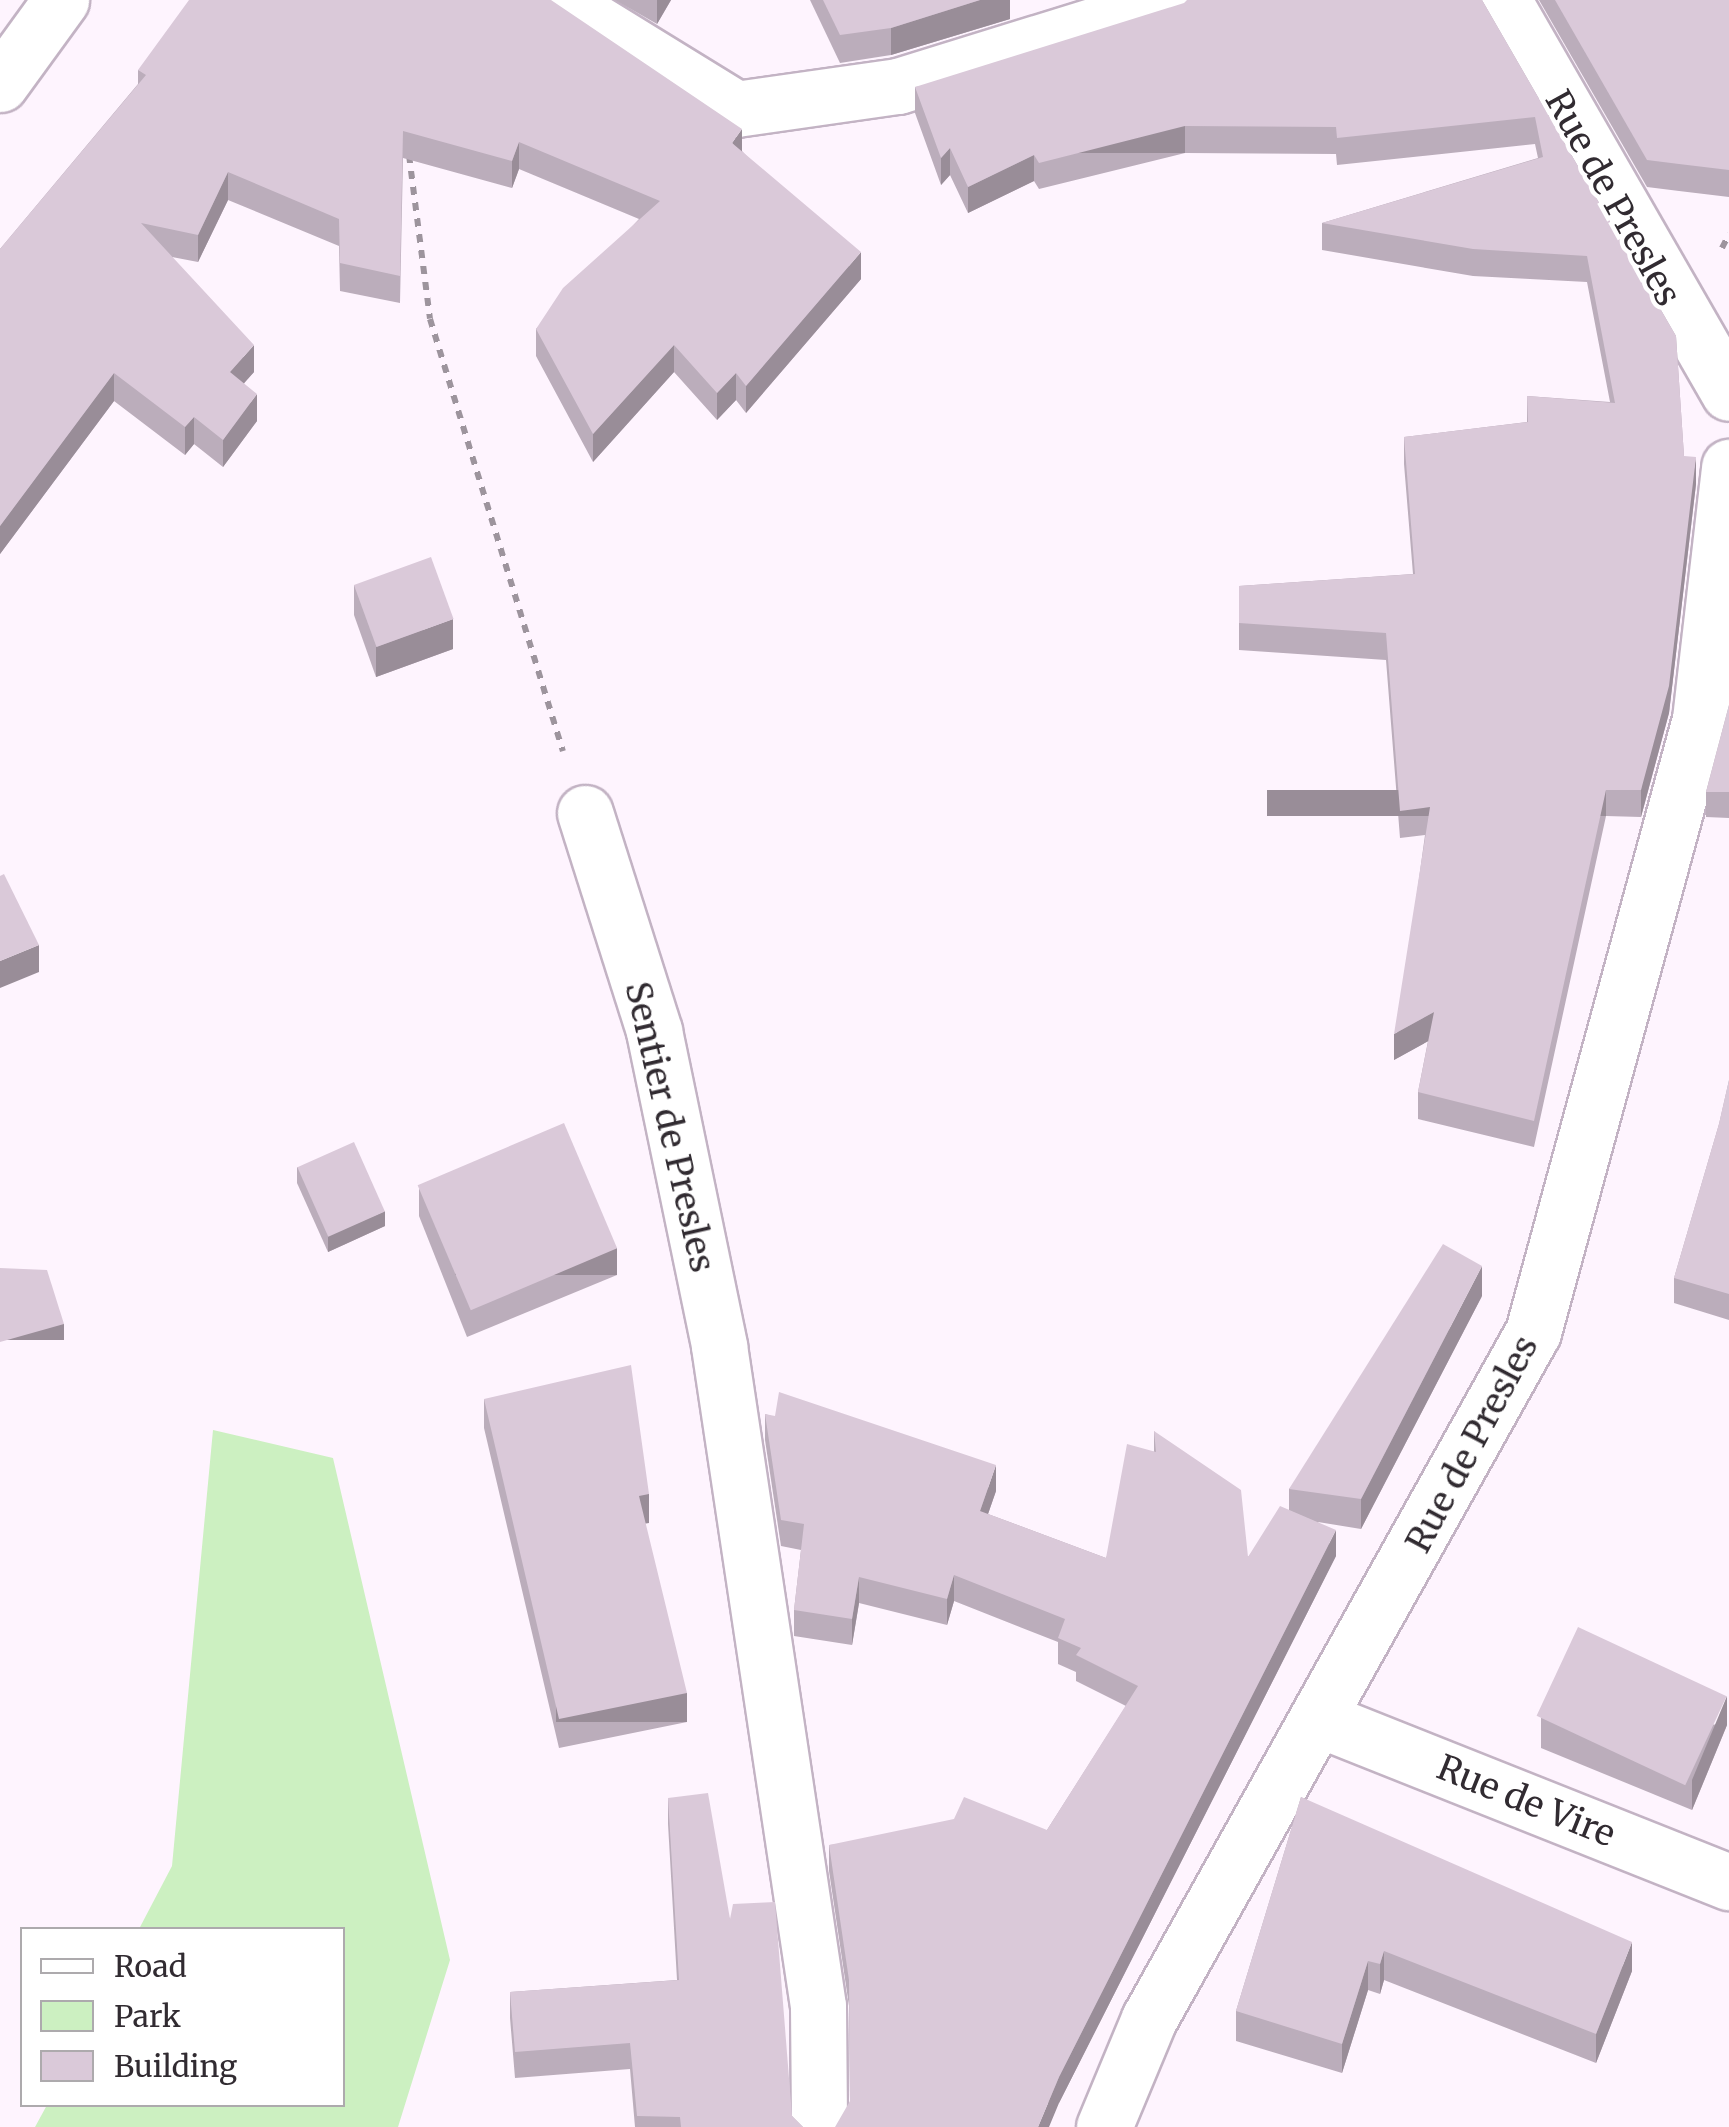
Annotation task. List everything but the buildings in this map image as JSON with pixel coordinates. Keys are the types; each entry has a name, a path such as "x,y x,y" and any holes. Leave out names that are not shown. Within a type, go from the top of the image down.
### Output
{"street":[{"path":"0,84 61,0"},
{"path":"559,0 736,109 898,86 1176,0"},
{"name":"Rue de Presles","path":"1503,0 1729,393"},
{"name":"Rue de Presles","path":"1104,2127 1149,2019 1324,1721 1533,1332 1700,719 1729,467"},
{"name":"Sentier de Presles","path":"585,814 654,1030 719,1346 818,2006 819,2127"},
{"name":"Rue de Vire","path":"1324,1721 1729,1882"}],"path":[{"path":"409,150 430,319 500,570 585,814"}],"green space":[{"path":"213,1430 333,1458 450,1960 398,2127 35,2127 46,2107 345,2107 345,1927 140,1927 172,1866"}]}
